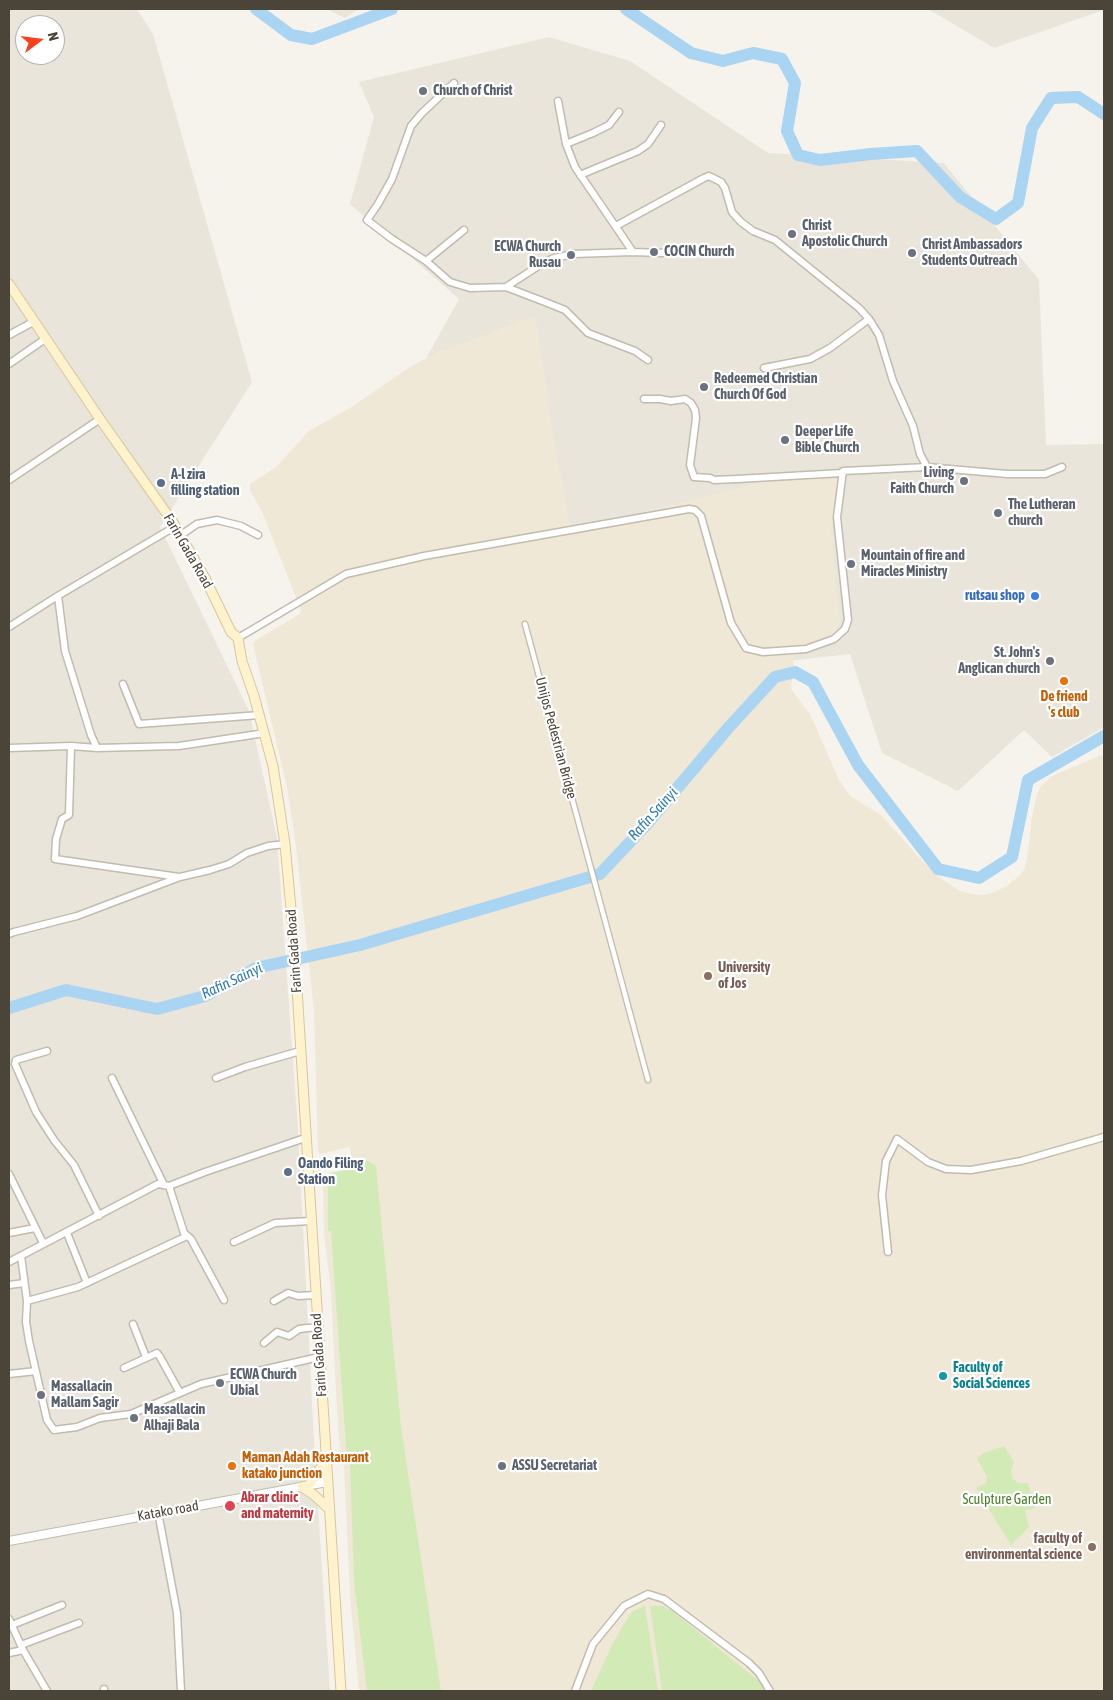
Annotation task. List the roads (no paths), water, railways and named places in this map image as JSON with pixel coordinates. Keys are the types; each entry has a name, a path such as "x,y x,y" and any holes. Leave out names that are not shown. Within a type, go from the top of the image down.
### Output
{"main road":[{"name":"Farin Gada Road","path":"10,290 178,530 205,578 231,632 238,638 242,661 260,715 278,788 294,941 341,1691"},
{"path":"326,1460 305,1487 329,1509"}],"street":[{"path":"454,83 411,126 392,179 367,220 426,262 450,282 470,288 506,287 564,310 588,333 635,351 648,360"},
{"path":"558,101 570,157 580,175 633,252"},
{"path":"566,144 609,125 618,112"},
{"path":"580,175 638,151 648,144 661,126"},
{"path":"616,226 704,178 714,177 721,182 725,188 732,212 741,222 754,231 775,240 859,308 868,319 879,335 893,381 913,426 920,454 927,467"},
{"path":"426,262 464,230"},
{"path":"506,287 554,258 573,254 661,253 674,251"},
{"path":"764,368 810,359 830,348 868,319"},
{"path":"9,335 34,322"},
{"path":"9,364 45,339"},
{"path":"644,399 660,398 671,401 685,399 691,403 695,410 696,418 690,464 694,477 714,480 927,467 1007,474 1045,474 1062,467"},
{"path":"9,480 100,419"},
{"path":"238,638 346,574 424,556 689,509 695,510 701,516 730,623 746,648 763,652 806,649 834,639 845,629 848,620 837,517 842,473"},
{"path":"9,627 58,596 178,530 217,520 241,526 258,535"},
{"path":"58,596 65,651 97,748"},
{"name":"Unijos Pedestrian Bridge","path":"525,624 648,1080"},
{"path":"123,684 139,724 260,715"},
{"path":"9,748 179,746 265,733"},
{"path":"70,746 69,815 62,820 56,839 55,859 180,877"},
{"path":"9,934 78,916 180,877 229,864 247,852 268,846 285,844"},
{"path":"47,1051 16,1060 15,1064 36,1112 54,1140 74,1165 99,1216"},
{"path":"216,1078 245,1067 300,1051"},
{"path":"112,1078 166,1186 184,1233 191,1239 224,1300"},
{"path":"888,1252 882,1195 886,1161 897,1139 928,1162 946,1169 971,1170 1021,1161 1104,1137"},
{"path":"9,1262 158,1184 166,1186 305,1138"},
{"path":"9,1174 43,1243"},
{"path":"234,1242 276,1222 310,1220"},
{"path":"9,1233 35,1228"},
{"path":"67,1233 87,1283"},
{"path":"26,1301 78,1287 187,1236"},
{"path":"21,1256 26,1301 26,1322 47,1420 54,1430 77,1427 100,1418 131,1414 180,1392 217,1380 319,1357"},
{"path":"9,1285 24,1283"},
{"path":"274,1301 288,1293 298,1296 315,1295"},
{"path":"133,1324 146,1357"},
{"path":"264,1343 277,1332 289,1336 298,1329 317,1327"},
{"path":"124,1368 154,1353 160,1357 180,1392"},
{"path":"9,1374 36,1371"},
{"name":"Katako road","path":"9,1542 158,1512 327,1482"},
{"path":"158,1512 177,1613 182,1691"},
{"path":"575,1691 593,1644 624,1606 648,1594 664,1599 749,1663 759,1673 770,1691"},
{"path":"47,1691 22,1648 10,1622 62,1605"},
{"path":"9,1653 78,1623"}],"waterway":[{"path":"256,9 291,35 312,39 392,9"},
{"path":"626,9 691,53 723,61 753,53 782,59 795,83 787,131 798,155 820,160 917,151 960,197 996,219 1018,203 1032,128 1051,98 1078,97 1104,114"},
{"name":"Rafin Sainyi","path":"9,1008 66,990 157,1009 205,996 256,968 360,945 600,874 646,825 729,727 775,677 795,672 813,682 858,765 938,869 979,878 1012,857 1028,780 1104,736"}],"place":[{"name":"Church of Christ","path":"423,91"},
{"name":"Christ Apostolic Church","path":"792,234"},
{"name":"COCIN Church","path":"654,252"},
{"name":"Christ Ambassadors Students Outreach","path":"912,253"},
{"name":"ECWA Church Rusau","path":"571,255"},
{"name":"Redeemed Christian Church Of God","path":"704,387"},
{"name":"Deeper Life Bible Church","path":"785,440"},
{"name":"Living Faith Church","path":"964,481"},
{"name":"A-l zira filling station","path":"161,483"},
{"name":"The Lutheran church","path":"998,513"},
{"name":"Mountain of fire and Miracles Ministry","path":"851,564"},
{"name":"rutsau shop","path":"1035,596"},
{"name":"St. John's Anglican church","path":"1050,661"},
{"name":"De friend 's club","path":"1064,681"},
{"name":"University of Jos","path":"708,976"},
{"name":"Oando Filing Station","path":"288,1172"},
{"name":"Faculty of Social Sciences","path":"943,1376"},
{"name":"ECWA Church Ubial","path":"220,1383"},
{"name":"Massallacin Mallam Sagir","path":"41,1395"},
{"name":"Massallacin Alhaji Bala","path":"134,1418"},
{"name":"Maman Adah Restaurant katako junction","path":"232,1466"},
{"name":"ASSU Secretariat","path":"502,1466"},
{"name":"Abrar clinic and maternity","path":"230,1506"},
{"name":"faculty of environmental science","path":"1092,1547"}],"park label":[{"name":"Sculpture Garden","path":"1007,1500"}]}
